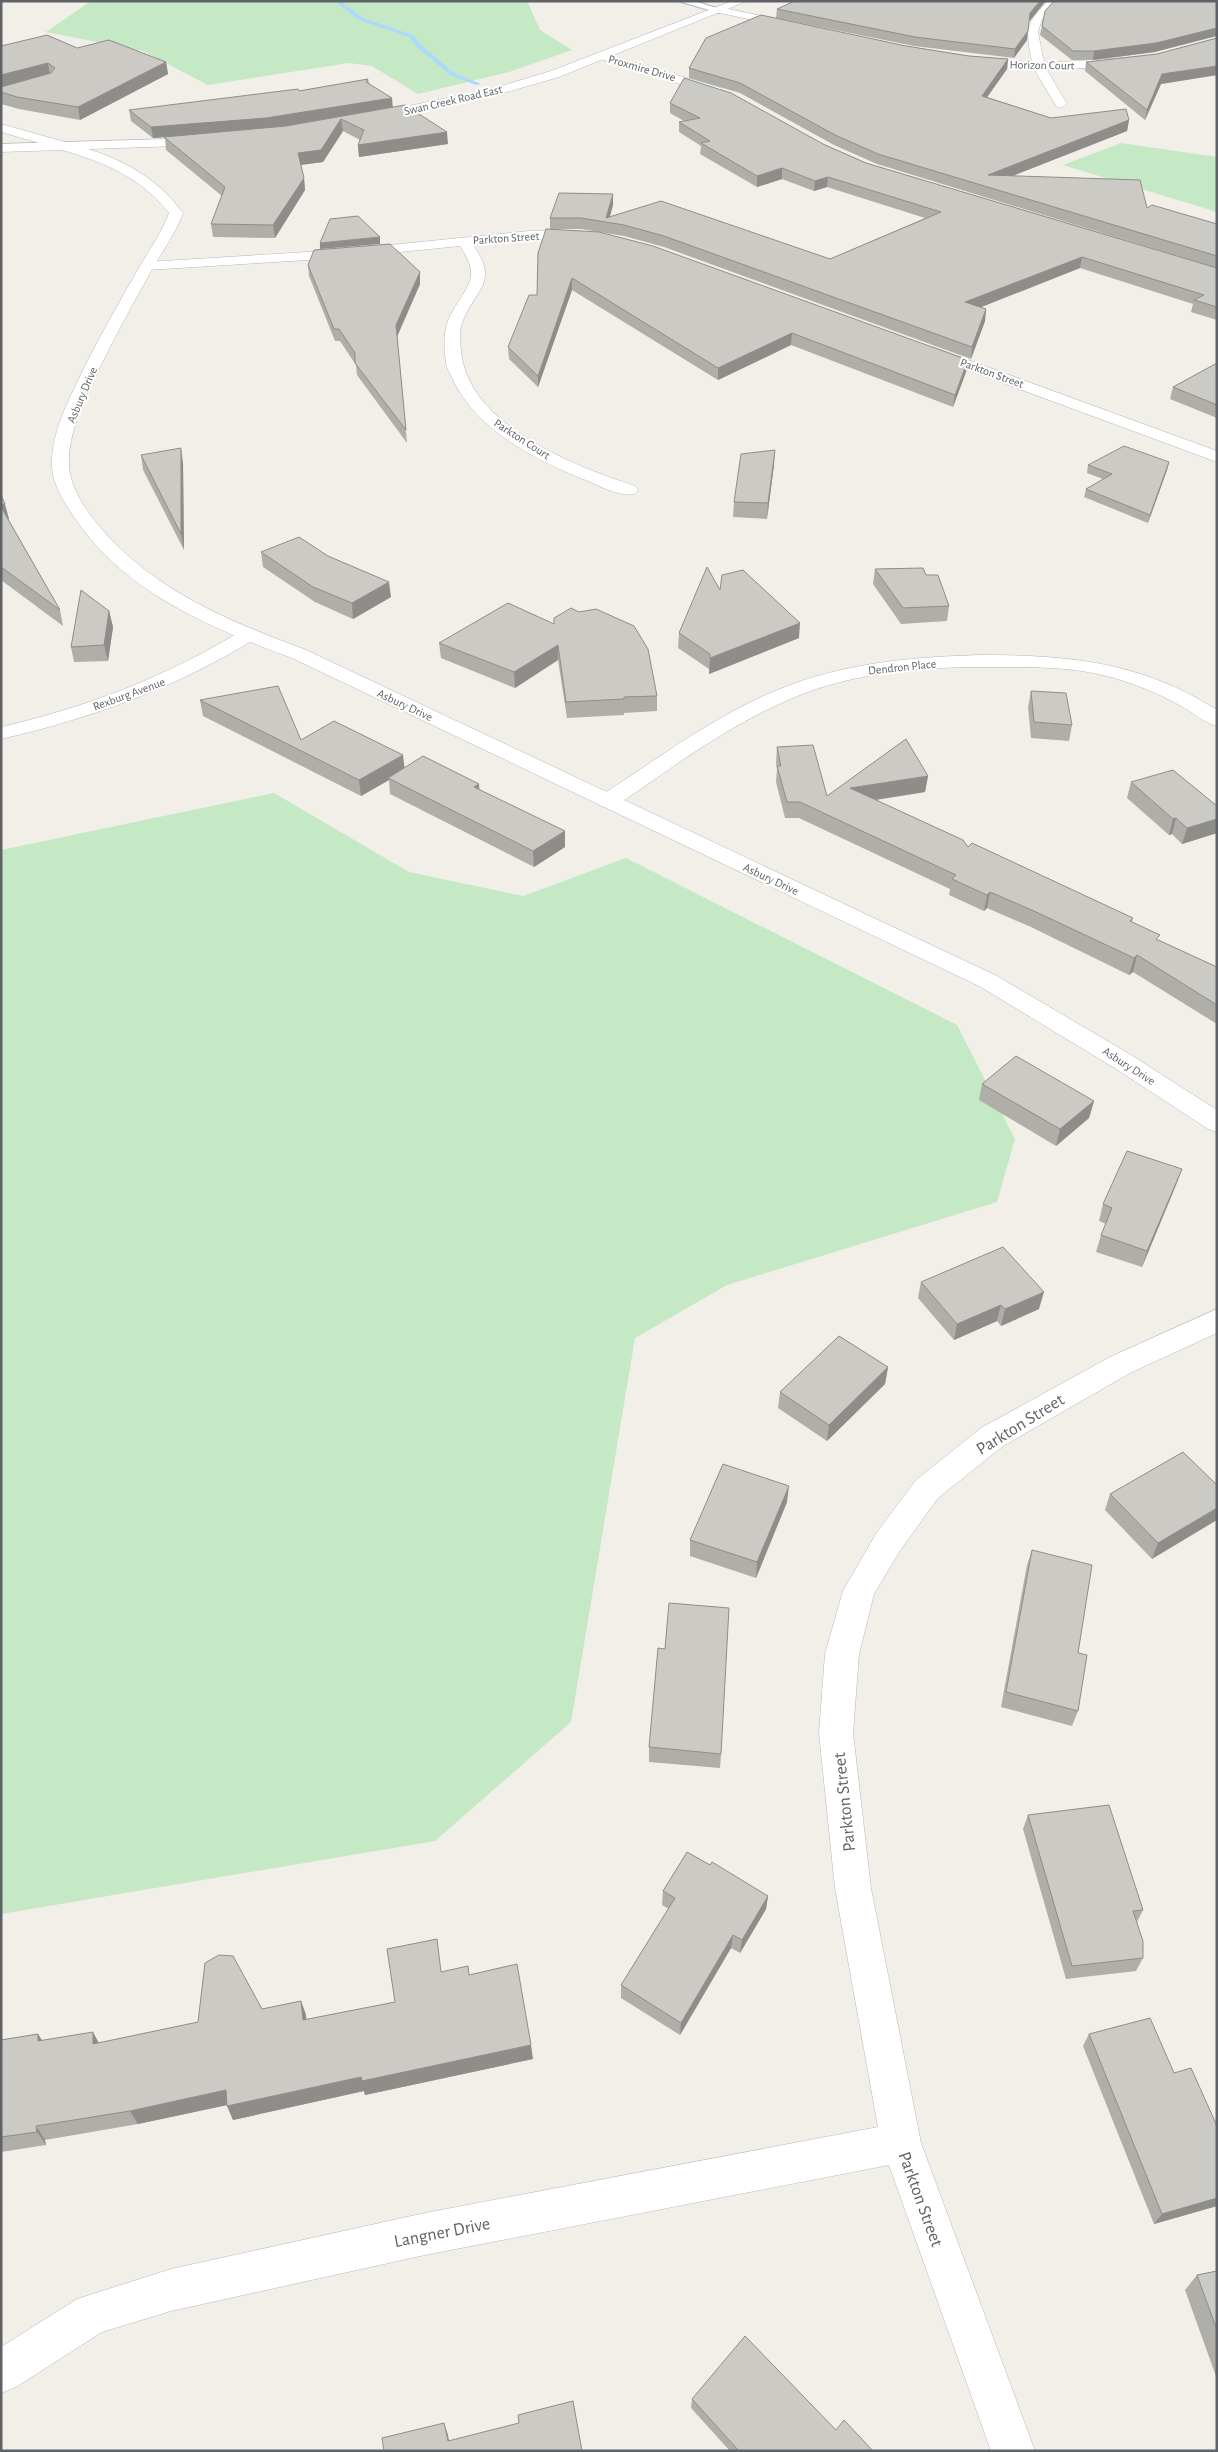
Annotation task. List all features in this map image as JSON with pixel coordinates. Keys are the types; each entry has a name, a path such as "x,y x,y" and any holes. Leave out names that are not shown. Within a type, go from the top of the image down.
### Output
{"street":[{"name":"Swan Creek Road East","path":"360,120 493,92 555,74 742,1"},
{"path":"1054,1 1037,18 1032,26 1038,67 1062,104"},
{"path":"719,10 803,28"},
{"name":"Proxmire Drive","path":"601,56 727,95"},
{"name":"Horizon Court","path":"959,59 1038,67 1070,67 1134,61"},
{"name":"Asbury Drive","path":"1,128 97,155 149,182 165,196 176,213 171,226 78,397 66,433 62,455 62,477 80,513 121,563 164,594 200,615 298,654 988,981 1122,1060 1217,1123"},
{"path":"1,148 212,141"},
{"name":"Parkton Street","path":"148,266 340,254 530,235 581,234 599,237"},
{"name":"Parkton Court","path":"463,241 476,259 480,278 458,314 452,336 453,362 460,383 491,419 527,444 583,474 629,490"},
{"name":"Parkton Street","path":"920,347 1217,457"},
{"name":"Rexburg Avenue","path":"1,733 63,717 128,697 184,674 248,635"},
{"name":"Dendron Place","path":"608,801 714,731 759,706 800,688 842,675 875,669 965,661 1042,661 1081,665 1107,670 1163,689 1217,720"},
{"name":"Parkton Street","path":"1013,2451 901,2143 853,1888 836,1733 842,1654 859,1591 888,1542 927,1489 992,1437 1120,1366 1217,1320"},
{"name":"Langner Drive","path":"1,2372 92,2314 171,2290 425,2234 901,2143"}],"lane":[{"path":"682,1 719,10"}],"green space":[{"path":"91,1 527,1 540,30 572,50 509,72 418,94 372,66 349,63 208,85 143,51 46,32"},
{"path":"1121,143 1217,157 1217,212 1063,165"},
{"path":"274,793 409,872 523,896 626,858 957,1025 1015,1139 997,1202 727,1285 635,1338 571,1722 435,1841 1,1914 1,850"}],"building":[{"path":"795,1 1040,1 1030,13 1028,31 1015,49 915,37 777,9"},
{"path":"1054,1 1217,1 1217,28 1156,43 1094,51 1073,51 1042,26 1045,11"},
{"path":"761,15 906,46 969,56 1008,59 982,96 1051,118 1126,109 1129,120 988,175 1140,180 1147,208 1152,205 1217,224 1217,256 878,154 835,135 740,83 689,68 706,38"},
{"path":"47,35 77,48 109,40 166,62 78,107 17,97 1,92 1,87 51,73 55,68 48,63 1,75 1,46"},
{"path":"1217,38 1217,66 1162,74 1147,110 1086,62 1157,54"},
{"path":"684,78 731,93 823,144 866,163 1217,268 1217,307 1194,300 1204,295 1082,257 965,302 986,309 972,347 664,236 624,225 581,218 550,218 559,193 613,194 606,218 661,201 830,259 941,212 828,177 815,181 782,168 757,176 701,143 710,141 679,122 700,118 670,103"},
{"path":"368,79 366,82 392,98 266,118 151,127 129,110 298,89 299,91"},
{"path":"405,105 447,132 358,145 364,130 341,119 321,150 298,153 304,178 273,225 211,224 225,187 164,137 286,126"},
{"path":"358,216 380,237 320,243 330,219"},
{"path":"546,229 599,232 653,246 968,360 955,395 792,333 718,368 572,278 538,376 508,347 529,295 537,295 538,253"},
{"path":"390,244 420,272 396,325 406,430 355,363 355,353 339,329 334,329 308,265 314,250"},
{"path":"1217,363 1217,405 1173,387"},
{"path":"1124,446 1169,462 1150,515 1086,489 1112,474 1088,465"},
{"path":"181,448 181,534 141,455"},
{"path":"775,450 768,503 734,502 741,454"},
{"path":"1,495 5,504 1,504"},
{"path":"1,507 60,610 1,567"},
{"path":"299,537 328,556 389,582 352,603 313,587 261,552"},
{"path":"707,567 720,590 722,575 743,570 800,623 710,658 710,654 679,633"},
{"path":"923,568 926,575 938,575 949,606 903,608 875,569"},
{"path":"81,590 109,611 104,645 71,647"},
{"path":"508,603 554,624 554,618 571,608 579,612 596,609 634,626 648,649 657,696 566,702 558,645 514,672 439,643"},
{"path":"278,686 301,740 334,721 403,755 359,780 200,700"},
{"path":"1031,691 1066,693 1072,725 1034,722"},
{"path":"906,739 928,776 850,788 963,840 968,847 972,843 1133,918 1130,921 1160,935 1156,939 1217,967 1217,1005 1137,955 1134,958 990,892 987,895 952,879 956,875 800,802 787,802 777,766 781,766 777,747 813,745 827,796"},
{"path":"423,756 479,784 474,787 565,831 533,851 388,778"},
{"path":"1173,770 1217,806 1217,819 1187,828 1176,818 1173,819 1131,782"},
{"path":"1016,1056 1094,1101 1060,1129 982,1084"},
{"path":"1127,1151 1182,1169 1147,1251 1101,1235 1112,1208 1103,1204"},
{"path":"1003,1247 1044,1292 1005,1309 1001,1305 957,1324 921,1282"},
{"path":"839,1336 888,1367 829,1425 780,1392"},
{"path":"1183,1452 1217,1485 1217,1508 1158,1543 1110,1494"},
{"path":"723,1464 789,1486 757,1562 690,1540"},
{"path":"1032,1550 1092,1565 1078,1653 1087,1655 1078,1711 1006,1692"},
{"path":"669,1603 729,1608 721,1754 649,1747 658,1648 665,1649"},
{"path":"1109,1805 1143,1910 1133,1911 1143,1941 1143,1958 1072,1966 1028,1815"},
{"path":"687,1852 710,1865 712,1862 768,1896 742,1940 733,1935 681,2023 621,1985 675,1898 663,1891"},
{"path":"437,1939 441,1972 468,1966 469,1975 517,1964 531,2045 362,2081 361,2077 227,2106 226,2090 130,2111 36,2126 37,2132 1,2137 1,2040 38,2034 38,2041 93,2032 93,2044 198,2022 205,1963 219,1955 233,1956 262,2009 301,2001 303,2020 395,2002 387,1949"},
{"path":"1150,2018 1174,2073 1191,2068 1217,2126 1217,2198 1162,2214 1089,2034"},
{"path":"1217,2271 1217,2330 1197,2275"},
{"path":"745,2336 836,2430 844,2420 873,2451 739,2451 692,2399"},
{"path":"573,2401 582,2451 384,2451 382,2438 444,2423 448,2441 519,2423 518,2415"}],"waterway":[{"path":"337,1 361,19 411,36 420,47 452,74 478,84"}]}
